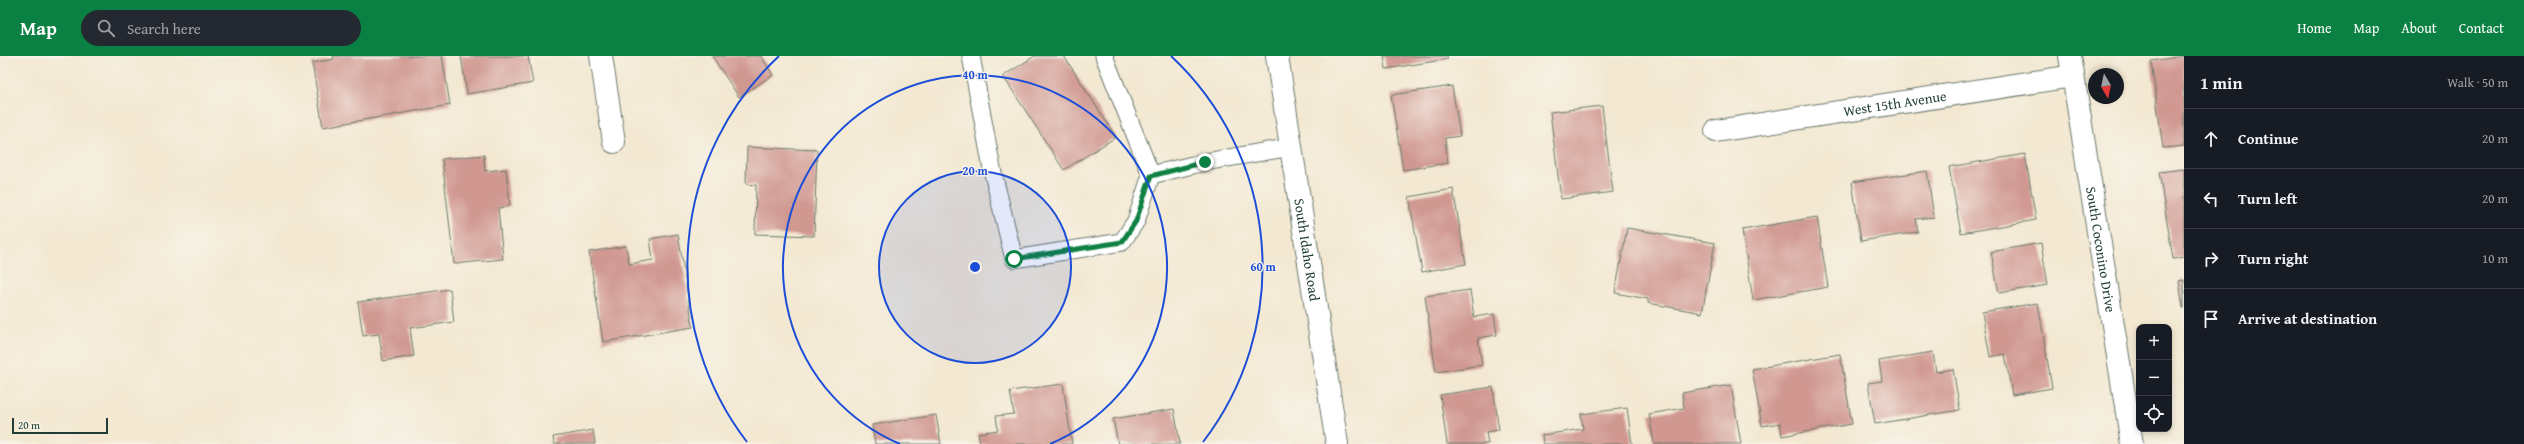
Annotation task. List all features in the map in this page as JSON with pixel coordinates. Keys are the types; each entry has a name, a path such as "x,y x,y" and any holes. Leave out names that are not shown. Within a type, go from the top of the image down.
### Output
{"street":[{"path":"601,56 614,142"},
{"name":"South Idaho Road","path":"1277,56 1337,444"},
{"name":"West 15th Avenue","path":"1716,131 2071,66"},
{"name":"South Coconino Drive","path":"2071,66 2132,444"}],"lane":[{"path":"971,56 992,170 1014,259 1122,242 1136,221 1151,176 1104,56"},
{"path":"1151,176 1205,162 1291,147"}],"building":[{"path":"333,56 442,56 450,105 323,127 312,63 334,59"},
{"path":"461,56 528,56 533,83 467,94"},
{"path":"712,56 761,56 773,75 739,97"},
{"path":"1035,56 1064,56 1116,137 1064,170 1003,76"},
{"path":"1384,56 1447,56 1448,59 1386,69"},
{"path":"2184,56 2184,146 2163,148 2151,61"},
{"path":"1452,86 1460,136 1445,138 1448,163 1403,170 1391,95"},
{"path":"1602,106 1613,192 1561,199 1550,112"},
{"path":"747,147 817,150 814,236 755,234 756,185 746,184"},
{"path":"2025,154 2036,220 1961,233 1949,167"},
{"path":"484,155 485,171 506,169 510,206 498,208 503,259 454,264 442,159"},
{"path":"2184,169 2184,257 2173,259 2159,172"},
{"path":"1927,171 1934,217 1916,219 1918,232 1861,241 1852,182"},
{"path":"1453,189 1466,264 1422,272 1409,197"},
{"path":"1817,217 1828,287 1753,300 1742,230"},
{"path":"1627,228 1715,243 1702,313 1648,303 1648,299 1615,293"},
{"path":"678,234 693,327 603,342 589,252 626,246 629,264 653,260 650,239"},
{"path":"2041,243 2048,285 1999,293 1991,252"},
{"path":"2184,280 2184,308 2183,308 2179,281"},
{"path":"450,289 454,322 410,328 414,356 383,361 379,334 363,336 358,302"},
{"path":"1470,290 1474,317 1494,314 1497,335 1478,338 1482,365 1436,372 1425,296"},
{"path":"2038,303 2052,388 2012,395 2005,354 1990,357 1982,312"},
{"path":"1933,352 1936,372 1953,369 1960,410 1875,424 1868,383 1882,381 1879,361"},
{"path":"1840,354 1852,424 1782,436 1780,423 1762,426 1752,369"},
{"path":"1063,384 1072,444 980,444 978,433 998,430 996,416 1014,414 1010,391"},
{"path":"1731,385 1741,444 1654,444 1649,414 1684,408 1682,393"},
{"path":"1493,387 1499,430 1486,432 1488,444 1447,444 1440,395"},
{"path":"1627,408 1632,444 1543,444 1542,435 1583,429 1581,414"},
{"path":"1174,409 1180,444 1118,444 1113,419"},
{"path":"936,415 941,444 875,444 872,425"},
{"path":"593,430 595,444 554,444 553,437"}],"route":[{"path":"1014,259 1122,242 1136,221 1151,176 1205,162"}]}
